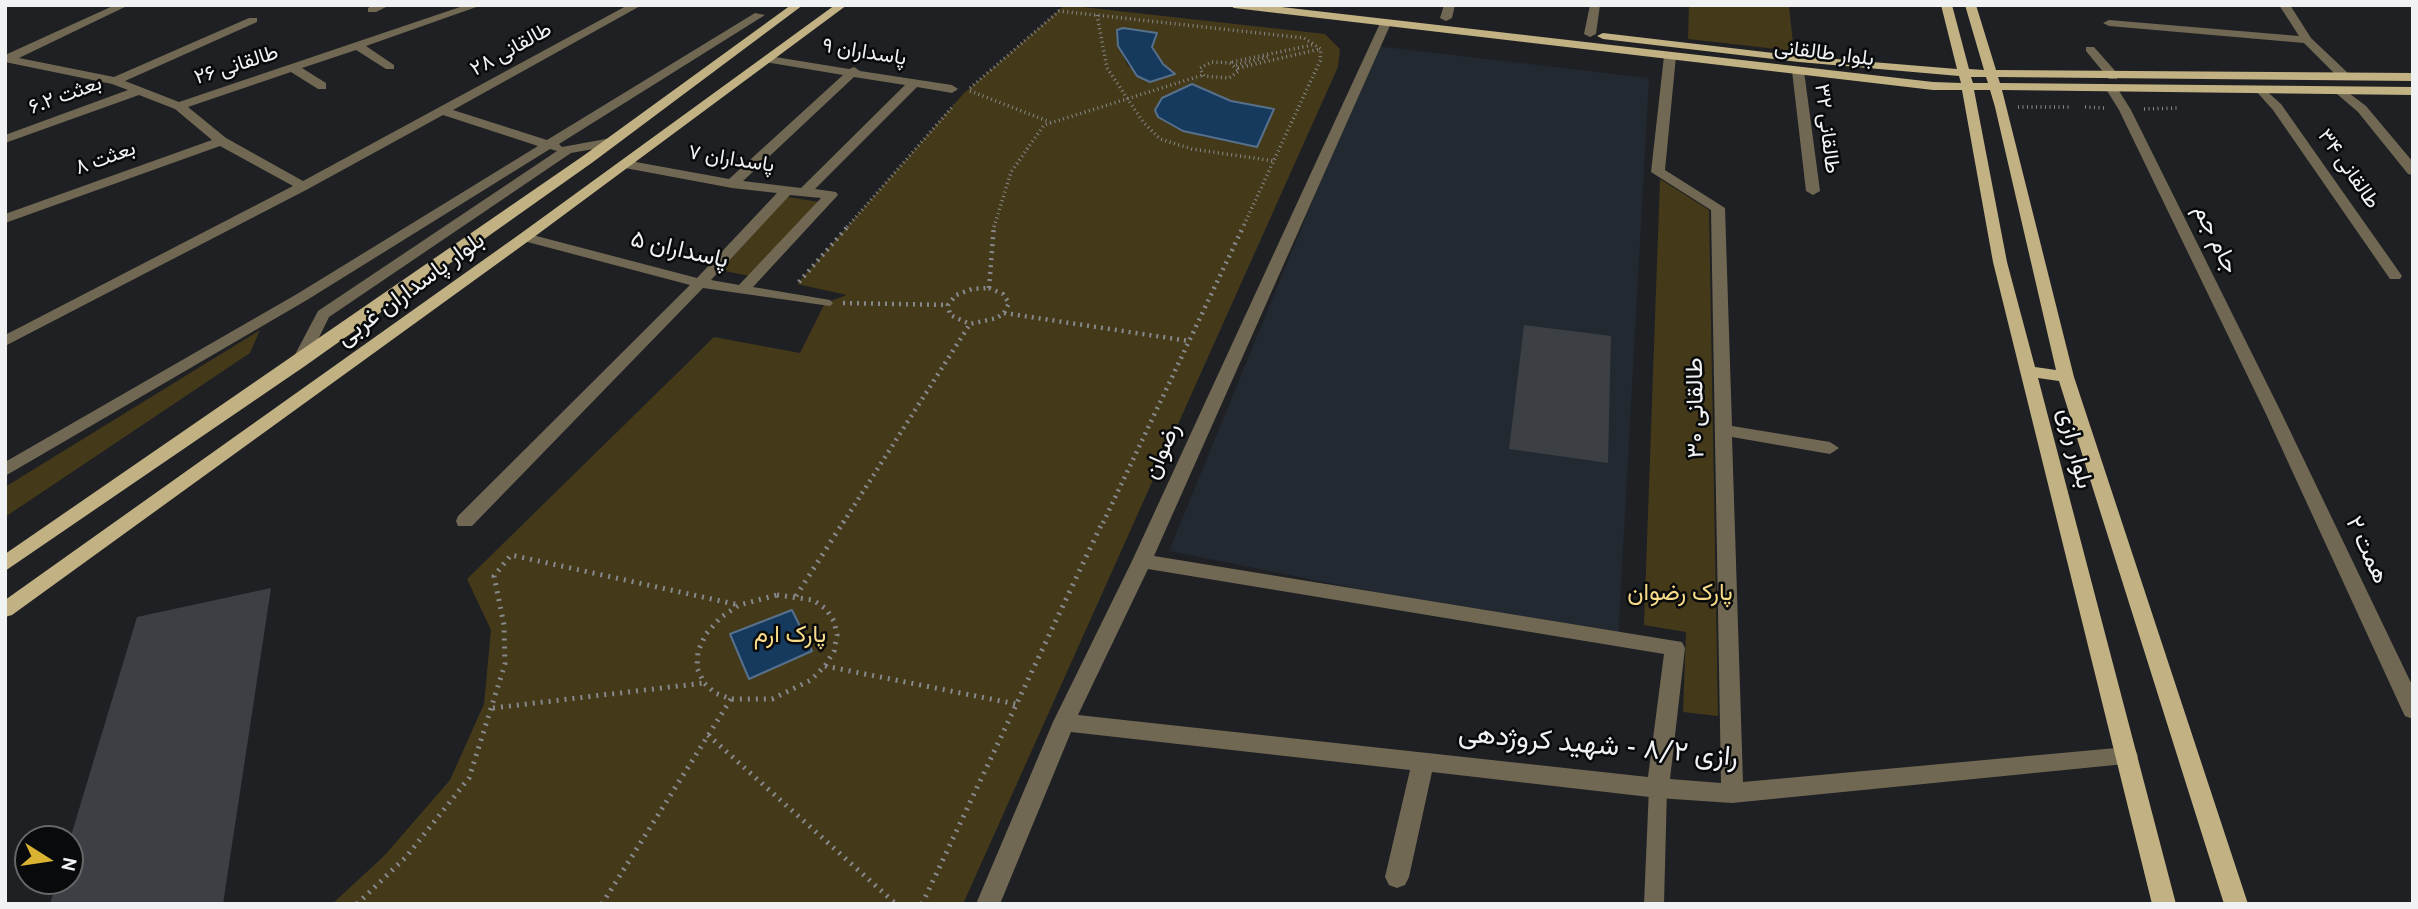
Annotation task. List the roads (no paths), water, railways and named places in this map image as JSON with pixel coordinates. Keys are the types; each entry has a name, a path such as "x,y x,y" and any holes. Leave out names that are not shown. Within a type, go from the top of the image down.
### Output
{"main road":[{"name":"بلوار پاسداران غربی","path":"5,564 299,362 611,142 798,5"},
{"name":"بلوار پاسداران غربی","path":"5,610 525,237 842,5"},
{"name":"بلوار طالقانی","path":"1234,5 1933,86 1966,80"},
{"name":"بلوار طالقانی","path":"1330,5 1966,80 2112,82 2413,77"},
{"name":"بلوار رازی","path":"1946,5 1966,80 2000,262 2164,904"},
{"name":"بلوار رازی","path":"1970,5 1994,81 2067,377 2236,904"},
{"name":"بلوار طالقانی","path":"2112,82 2262,91 2413,91"},
{"path":"2028,371 2067,377"}],"street":[{"path":"7,59 124,5"},
{"path":"372,10 384,5"},
{"name":"طالقانی ۲۸","path":"443,111 637,5"},
{"path":"1446,18 1450,5"},
{"path":"1590,34 1595,5"},
{"path":"2284,5 2307,40 2345,78"},
{"name":"طالقانی ۲۶","path":"179,106 475,6"},
{"path":"5,470 302,297 759,15"},
{"path":"115,81 253,19"},
{"name":"رضوان","path":"993,903 1064,722 1142,561 1386,21"},
{"path":"2109,23 2307,40"},
{"path":"358,46 390,67"},
{"name":"جام جم","path":"2090,49 2112,82 2273,412"},
{"name":"طالقانی ۳۰","path":"1670,56 1658,172 1718,208 1732,793"},
{"path":"7,59 115,81 179,106"},
{"name":"پاسداران ۹","path":"769,60 854,71 961,91"},
{"path":"293,68 322,86"},
{"path":"732,184 854,71"},
{"name":"طالقانی ۳۲","path":"1798,71 1813,191"},
{"path":"805,191 915,82"},
{"name":"بعثت ۶.۲","path":"5,139 140,90"},
{"name":"طالقانی ۳۴","path":"2262,91 2277,107 2395,276"},
{"path":"2341,91 2362,109 2413,171"},
{"name":"طالقانی ۲۶","path":"179,106 221,141 303,186"},
{"path":"5,341 443,111 568,150"},
{"name":"بعثت ۸","path":"5,219 221,141"},
{"path":"299,362 323,314 568,150 611,142"},
{"name":"پاسداران ۷","path":"625,164 732,184 831,195 743,289"},
{"path":"465,521 700,283 787,190"},
{"name":"پاسداران ۵","path":"525,237 700,283 825,303"},
{"name":"همت ۲","path":"2273,412 2413,710"},
{"path":"1723,430 1830,449"},
{"path":"1142,561 1675,648 1658,788"},
{"name":"رازی ۸/۲ - شهید کروژدهی","path":"1064,722 1658,788 1732,793 2127,756"},
{"path":"1397,877 1423,762"}],"lane":[{"path":"1654,904 1658,788"}],"water":[{"path":"1123,28 1157,33 1152,47 1163,64 1175,74 1150,82 1137,76 1118,46 1117,30"},
{"path":"1192,84 1231,101 1274,109 1257,147 1183,131 1158,117 1155,110 1162,98"},
{"path":"792,610 812,651 749,679 730,634"}],"park label":[{"name":"پارک رضوان","path":"1680,595"},
{"name":"پارک ارم","path":"790,637"}]}
